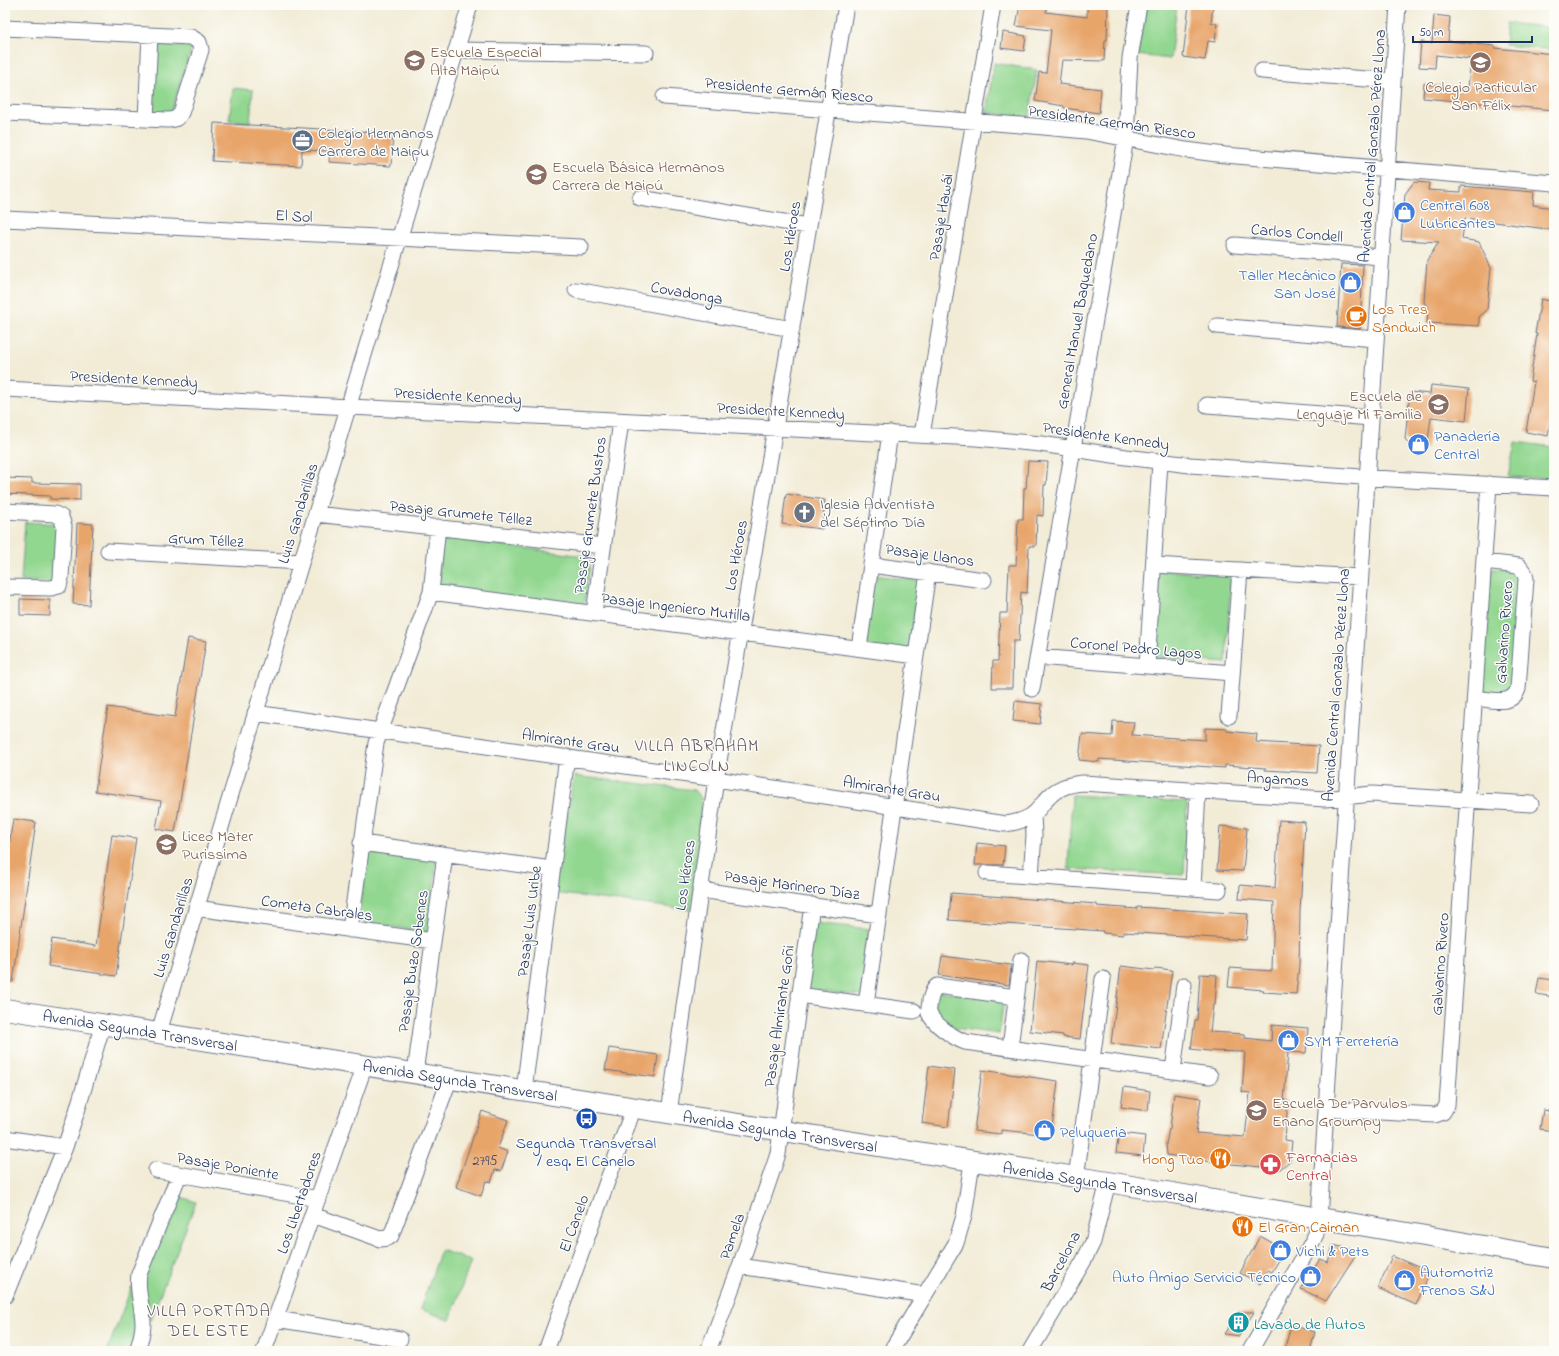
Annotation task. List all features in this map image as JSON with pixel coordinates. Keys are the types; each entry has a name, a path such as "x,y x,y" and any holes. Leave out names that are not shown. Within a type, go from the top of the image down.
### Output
{"main road":[{"name":"Avenida Segunda Transversal","path":"5,1009 415,1072 972,1162 1108,1182 1554,1258"}],"street":[{"name":"Luis Gandarillas","path":"159,1032 470,5"},
{"name":"Los Héroes","path":"669,1113 716,779 846,5"},
{"name":"Pasaje Hawái","path":"922,434 993,5"},
{"name":"General Manuel Baquedano","path":"1032,689 1126,138 1130,58 1139,5"},
{"name":"Avenida Central Gonzalo Pérez Llona","path":"1250,1351 1311,1244 1316,1234 1319,1218 1398,5"},
{"path":"5,28 191,37 199,42 201,50 181,114 172,120 5,113"},
{"path":"146,119 150,35"},
{"path":"456,50 646,53"},
{"path":"1262,71 1393,81"},
{"name":"Presidente Germán Riesco","path":"664,97 1086,131 1225,156 1554,183"},
{"path":"640,198 808,226"},
{"name":"El Sol","path":"5,219 581,247"},
{"name":"Carlos Condell","path":"1235,245 1381,257"},
{"name":"Covadonga","path":"576,290 792,329"},
{"path":"1216,326 1376,339"},
{"name":"Presidente Kennedy","path":"5,389 621,421 922,434 1013,440 1160,462 1367,477 1554,488"},
{"path":"1207,404 1371,418"},
{"name":"Pasaje Grumete Bustos","path":"594,614 621,421"},
{"path":"859,648 890,433"},
{"path":"1147,666 1160,462"},
{"name":"Galvarino Rivero","path":"1326,1109 1435,1115 1446,1109 1448,1101 1489,484"},
{"path":"5,512 55,514 61,517 64,526 60,586 51,588 5,587"},
{"name":"Pasaje Grumete Téllez","path":"316,514 603,546"},
{"path":"350,930 373,757 380,731 431,592 438,527"},
{"name":"Grum Téllez","path":"108,551 301,562"},
{"name":"Galvarino Rivero","path":"1475,698 1506,700 1513,698 1516,694 1518,689 1526,579 1525,574 1519,566 1484,562"},
{"name":"Pasaje Llanos","path":"871,565 984,580"},
{"path":"1154,565 1360,577"},
{"path":"1229,716 1240,570"},
{"path":"866,1004 928,572"},
{"name":"Pasaje Ingeniero Mutilla","path":"431,592 916,656"},
{"name":"Coronel Pedro Lagos","path":"1038,657 1232,673"},
{"name":"Almirante Grau","path":"255,713 716,779 1005,824 1015,823 1033,814"},
{"name":"Pasaje Luis Uribe","path":"524,1090 567,757"},
{"name":"Angamos","path":"1033,814 1051,794 1066,786 1074,784 1324,799 1372,794 1531,804"},
{"path":"1193,888 1198,791"},
{"path":"1031,876 1034,835 1033,814"},
{"path":"361,843 552,869"},
{"name":"Pasaje Buzo Sobenes","path":"415,1072 445,854"},
{"path":"987,873 1219,890"},
{"name":"Pasaje Marinero Díaz","path":"700,890 879,914"},
{"name":"Pasaje Almirante Goñi","path":"781,1132 812,905"},
{"name":"Cometa Cabrales","path":"196,908 433,942"},
{"path":"1010,1048 1021,960"},
{"path":"1076,1178 1103,979"},
{"path":"1173,1071 1184,985"},
{"path":"1016,997 936,986 932,991 929,1009 931,1017 947,1033 955,1039 965,1042 1210,1076"},
{"path":"799,995 914,1011"},
{"path":"5,1296 78,1111 103,1024"},
{"name":"Los Libertadores","path":"264,1351 365,1065"},
{"path":"313,1215 380,1240 391,1236 450,1078"},
{"name":"El Canelo","path":"546,1351 634,1107"},
{"name":"Pamela","path":"708,1351 740,1266 778,1154 781,1132"},
{"path":"5,1138 65,1147"},
{"path":"891,1351 951,1252 959,1234 964,1216 972,1162"},
{"name":"Pasaje Poniente","path":"156,1170 318,1199"},
{"path":"137,1351 142,1337 143,1323 137,1289 139,1274 179,1174"},
{"name":"Barcelona","path":"1030,1351 1083,1262 1093,1242 1108,1182"},
{"path":"740,1266 925,1295"},
{"path":"276,1319 400,1339"}],"green space":[{"path":"1145,5 1177,5 1170,59 1138,55"},
{"path":"1507,23 1554,28 1554,50 1505,45"},
{"path":"154,45 192,47 170,116 149,115"},
{"path":"994,63 1037,70 1029,119 986,112"},
{"path":"233,88 253,90 250,122 229,120"},
{"path":"1515,442 1554,447 1551,472 1545,478 1508,477"},
{"path":"25,522 59,524 56,583 21,581"},
{"path":"442,537 591,557 584,607 437,590"},
{"path":"1493,569 1512,570 1521,582 1513,689 1507,694 1484,693 1479,685 1487,576"},
{"path":"1156,570 1231,575 1226,663 1150,657"},
{"path":"874,575 919,581 909,651 864,646"},
{"path":"574,776 694,790 702,799 691,910 553,893"},
{"path":"1072,795 1187,802 1184,875 1068,869"},
{"path":"368,849 437,858 428,932 358,922"},
{"path":"814,923 870,929 862,996 806,990"},
{"path":"936,991 1004,999 999,1034 948,1027 934,1011"},
{"path":"176,1195 196,1202 150,1321 142,1282"},
{"path":"441,1250 471,1261 450,1320 420,1309"},
{"path":"132,1286 140,1326 130,1351 107,1351"}],"building":[{"path":"1020,5 1047,5 1046,12 1087,17 1087,5 1108,5 1107,40 1105,40 1104,61 1062,60 1059,84 1101,89 1099,113 1064,108 1064,106 1035,101 1039,72 1046,73 1051,30 1016,26"},
{"path":"1189,5 1213,5 1211,23 1217,24 1215,42 1208,41 1205,60 1183,57"},
{"path":"1434,15 1450,17 1448,41 1495,46 1495,48 1554,54 1554,110 1423,98 1424,84 1468,88 1471,59 1436,55 1435,68 1419,67 1421,42 1432,43"},
{"path":"1003,32 1026,36 1024,51 1001,48"},
{"name":"Colegio Hermanos Carrera de Maipu","path":"214,123 393,133 391,166 329,162 330,151 302,150 301,166 212,161"},
{"path":"1414,182 1429,183 1428,190 1461,192 1461,186 1534,192 1533,205 1554,208 1554,230 1465,218 1462,239 1479,242 1491,268 1487,310 1479,317 1479,326 1427,323 1428,309 1424,302 1427,260 1439,242 1401,240 1405,194"},
{"path":"1341,264 1363,265 1360,329 1337,327"},
{"path":"1541,299 1554,302 1554,372 1550,401 1553,402 1548,436 1526,432 1534,382 1530,381 1537,334 1535,334"},
{"name":"Escuela de Lenguaje Mi Familia","path":"1431,385 1469,389 1466,421 1431,417 1427,448 1412,447 1405,439 1410,392 1430,394"},
{"path":"1028,461 1048,462 1046,485 1044,485 1043,516 1037,515 1036,546 1029,546 1027,593 1021,592 1019,641 1013,641 1012,688 992,688 993,661 998,661 1000,613 1007,613 1009,565 1016,565 1018,519 1023,519 1024,488 1026,488"},
{"path":"5,478 32,479 32,483 80,484 80,500 50,499 50,496 5,494"},
{"name":"Iglesia Adventista del Séptimo Día","path":"786,494 825,500 822,529 782,524"},
{"path":"77,523 93,524 89,605 73,604"},
{"path":"20,599 50,600 50,616 20,615"},
{"path":"188,638 206,641 175,832 156,829 161,801 95,791 108,707 175,717"},
{"path":"1015,701 1042,704 1040,724 1013,721"},
{"path":"1113,721 1134,722 1132,735 1205,740 1205,728 1227,729 1227,731 1257,734 1256,742 1319,746 1317,773 1265,770 1266,768 1225,765 1225,768 1099,759 1099,762 1079,760 1082,734 1112,736"},
{"path":"13,819 36,822 13,982 5,981 5,872"},
{"path":"1279,820 1305,822 1300,912 1299,965 1296,994 1263,992 1264,990 1228,987 1230,968 1272,971 1274,902 1239,899 1240,885 1275,888"},
{"path":"1220,826 1247,828 1243,871 1217,870"},
{"path":"112,835 136,838 116,976 48,966 52,939 96,946"},
{"path":"977,843 1005,846 1003,865 975,865"},
{"path":"951,893 1097,904 1097,906 1137,909 1137,907 1248,914 1246,940 1123,932 1123,935 1103,933 1103,931 949,920"},
{"path":"942,956 1011,965 1009,985 939,975"},
{"path":"1037,961 1072,965 1072,963 1089,965 1080,1039 1063,1037 1063,1035 1030,1031"},
{"path":"1121,966 1154,970 1155,968 1172,970 1161,1049 1111,1043"},
{"path":"1200,974 1217,975 1215,1005 1213,1005 1210,1032 1245,1034 1245,1038 1271,1041 1272,1025 1308,1028 1306,1053 1288,1052 1284,1101 1288,1101 1285,1140 1292,1141 1290,1161 1280,1169 1212,1162 1167,1155 1166,1144 1170,1129 1174,1094 1201,1098 1196,1133 1245,1137 1250,1093 1242,1092 1245,1052 1191,1049 1195,1020 1197,1020"},
{"path":"1539,978 1554,980 1554,997 1536,994"},
{"path":"609,1048 658,1055 655,1077 605,1070"},
{"path":"929,1066 955,1070 948,1127 922,1123"},
{"path":"982,1070 1058,1081 1051,1135 1001,1130 1001,1134 974,1131"},
{"path":"1124,1087 1150,1091 1148,1111 1121,1107"},
{"path":"1543,1110 1554,1112 1554,1131 1540,1129"},
{"path":"482,1111 508,1120 498,1148 508,1152 501,1171 495,1170 491,1182 486,1181 481,1196 456,1187"},
{"path":"1119,1133 1145,1136 1143,1156 1116,1153"},
{"path":"1260,1236 1285,1250 1272,1272 1268,1270 1260,1284 1240,1273"},
{"path":"1333,1245 1358,1251 1326,1301 1301,1289 1320,1259 1328,1262"},
{"name":"Automotriz Frenos S&J","path":"1392,1256 1430,1272 1416,1305 1378,1288"},
{"name":"Lavado de Autos","path":"1238,1312 1254,1312 1239,1336 1224,1334"},
{"path":"1291,1325 1315,1332 1310,1351 1284,1351"}],"place":[{"name":"Escuela Especial Alta Maipú","path":"415,60"},
{"name":"Colegio Particular San Félix","path":"1481,62"},
{"name":"Colegio Hermanos Carrera de Maipu","path":"303,141"},
{"name":"Escuela Básica Hermanos Carrera de Maipú","path":"536,175"},
{"name":"Central 608 Lubricantes","path":"1405,213"},
{"name":"Taller Mecánico San José","path":"1351,283"},
{"name":"Los Tres Sandwich","path":"1356,317"},
{"name":"Escuela de Lenguaje Mi Familia","path":"1438,404"},
{"name":"Panadería Central","path":"1419,444"},
{"name":"Iglesia Adventista del Séptimo Día","path":"804,512"},
{"name":"Liceo Mater Purissima","path":"167,844"},
{"name":"SYM Ferretería","path":"1289,1040"},
{"name":"Escuela De Parvulos Enano Groumpy","path":"1257,1111"},
{"name":"Segunda Transversal / esq. El Canelo","path":"586,1118"},
{"name":"Peluqueria","path":"1045,1131"},
{"name":"Hong Tuo","path":"1220,1158"},
{"name":"Farmacias Central","path":"1270,1165"},
{"name":"El Gran Caiman","path":"1243,1226"},
{"name":"Vichi & Pets","path":"1280,1250"},
{"name":"Auto Amigo Servicio Técnico","path":"1311,1276"},
{"name":"Automotriz Frenos S&J","path":"1404,1280"},
{"name":"Lavado de Autos","path":"1239,1323"}],"district":[{"name":"VILLA ABRAHAM LINCOLN","path":"697,755"},
{"name":"VILLA PORTADA DEL ESTE","path":"209,1320"}]}
